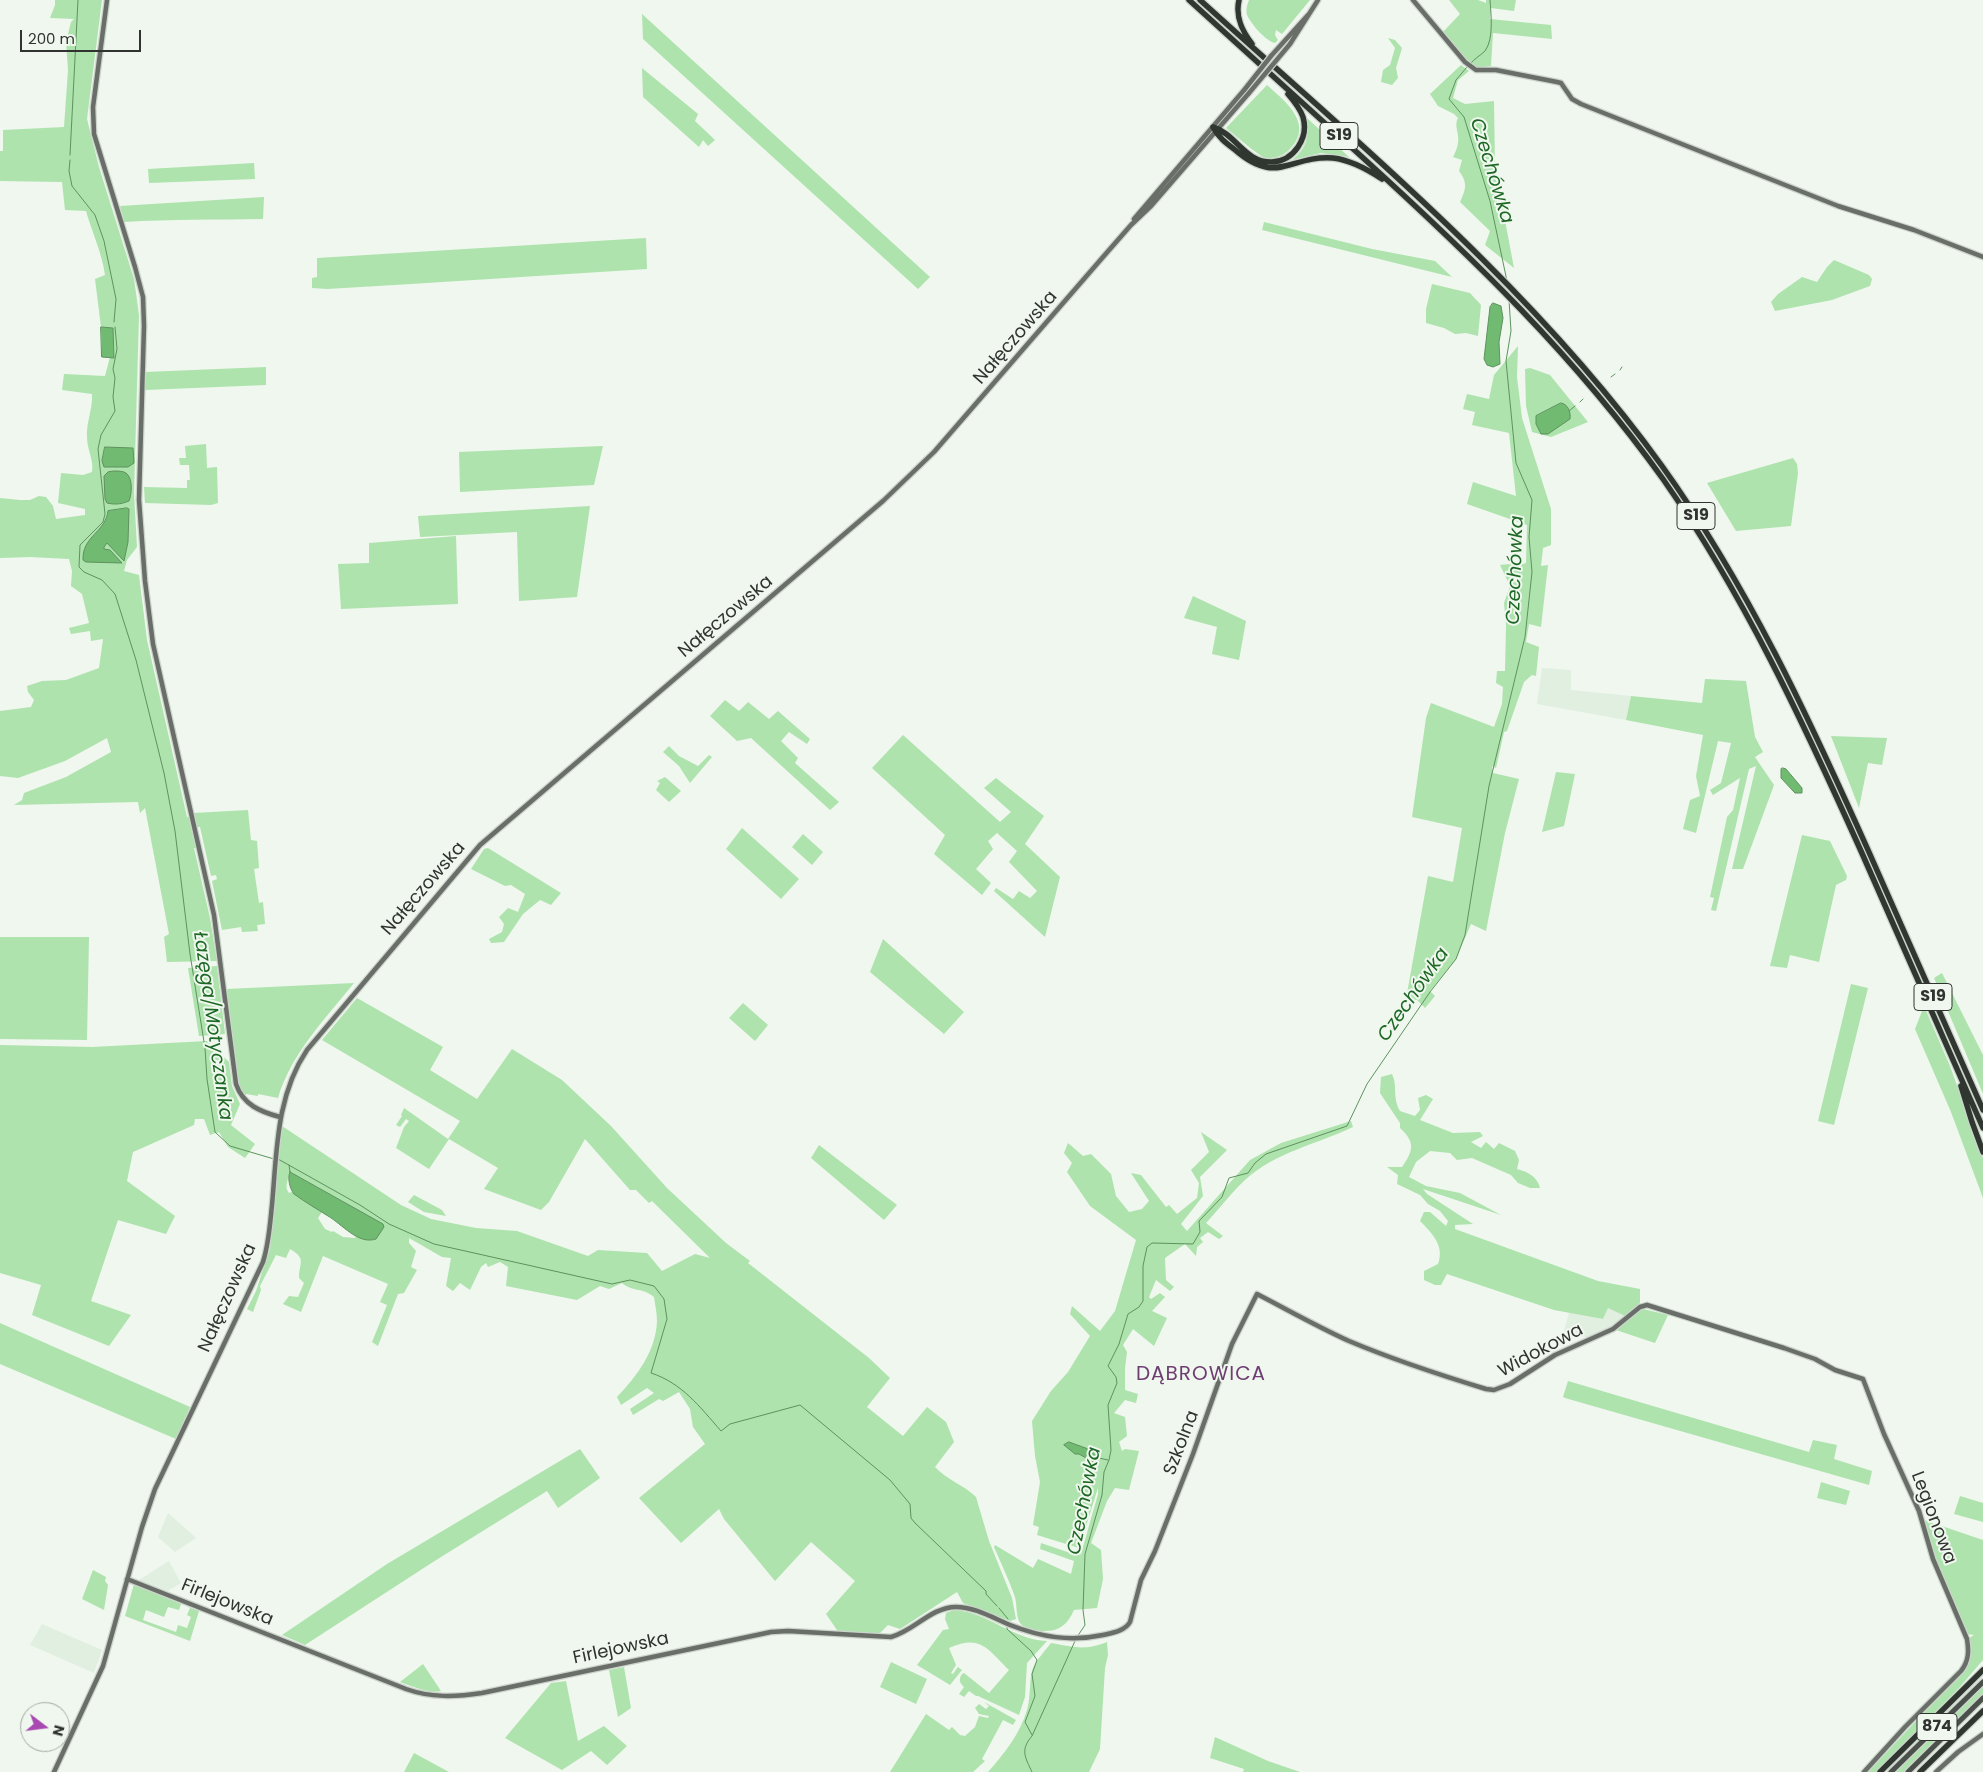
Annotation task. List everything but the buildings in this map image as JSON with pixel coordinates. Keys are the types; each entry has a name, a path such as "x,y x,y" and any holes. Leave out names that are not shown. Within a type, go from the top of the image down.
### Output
{"highway":[{"name":"S19","path":"1189,0 1484,270 1529,316 1582,375 1642,450 1695,527 1740,600 1766,648 1803,723 1983,1128"},
{"name":"S19","path":"1200,0 1482,258 1527,303 1593,378 1656,458 1705,530 1754,610 1792,683 1822,746 1983,1110"},
{"path":"1239,0 1237,13 1241,26 1262,56"},
{"path":"1216,130 1247,154 1260,161 1284,159 1294,152 1303,138 1303,120 1293,100 1274,77"},
{"path":"1216,130 1255,165 1272,168 1316,159 1339,159 1365,169 1404,195"},
{"path":"1956,1067 1983,1152"},
{"path":"1970,1080 1983,1102"},
{"path":"1964,1688 1983,1663"},
{"path":"1880,1772 1983,1670"},
{"path":"1920,1772 1983,1712"}],"main road":[{"name":"874","path":"1891,1772 1983,1682"},
{"name":"874","path":"1908,1772 1983,1698"}],"street":[{"path":"107,0 92,120 97,146 135,267 144,307 140,508 144,575 151,634 214,915 236,1084 240,1094 250,1104 261,1111 280,1117"},
{"path":"1216,130 1290,44 1318,0"},
{"path":"1413,0 1472,68 1481,71 1496,70 1561,83 1572,99 1581,104 1838,206 1914,230 1983,257"},
{"path":"1216,130 1245,89 1308,15"},
{"name":"Nałęczowska","path":"1131,225 1143,207 1194,149 1216,130"},
{"name":"Nałęczowska","path":"54,1772 98,1677 142,1527 156,1489 263,1262 269,1237 280,1117 290,1080 307,1050 473,852 916,471 1131,225 1151,206 1199,152 1216,130"},
{"name":"Widokowa","path":"1257,1294 1349,1341 1414,1366 1486,1389 1494,1390 1501,1388 1523,1377 1555,1355 1613,1329 1643,1305 1784,1348 1815,1359 1835,1370 1863,1379"},
{"name":"Szkolna","path":"1128,1626 1143,1574 1155,1551 1193,1454 1232,1344 1257,1294"},
{"name":"Legionowa","path":"1863,1379 1884,1434 1919,1512 1933,1559 1967,1639 1968,1654 1963,1668 1864,1772"},
{"name":"Firlejowska","path":"127,1579 406,1689 422,1694 442,1696 464,1696 771,1632 788,1631 891,1637 929,1616 952,1607 977,1611 1033,1633 1059,1639 1082,1639 1108,1634 1128,1626"},
{"path":"1936,1772 1958,1752 1983,1734"}],"shaded area":[{"path":"55,0 102,0 87,119 99,167 134,279 139,315 134,493 137,547 127,560 124,571 139,575 147,640 187,817 190,817 196,848 194,848 210,918 217,961 167,962 164,937 169,934 145,808 140,813 138,802 14,805 22,800 24,793 66,777 111,752 107,738 65,761 18,778 0,776 0,711 31,707 34,700 28,692 27,686 42,681 66,680 99,668 103,639 91,641 90,631 71,634 69,628 89,623 82,594 71,586 72,571 69,559 0,558 0,498 30,500 39,496 46,497 53,506 56,519 85,515 85,509 58,503 61,473 83,475 92,472 87,431 92,394 62,390 64,374 105,376 110,357 114,358 113,328 101,327 95,279 105,275 104,267 86,211 65,210 62,182 0,181 0,151 3,151 3,130 64,127 68,70 66,42 71,22 74,19 50,18"},
{"path":"1249,0 1310,0 1282,34 1276,30 1275,35 1278,40 1275,43 1260,33 1248,17 1246,11"},
{"path":"1449,0 1478,0 1486,3 1486,0 1516,0 1514,11 1491,8 1490,19 1551,25 1552,39 1493,33 1491,66 1477,68 1461,54 1443,32 1460,14"},
{"path":"642,14 930,277 918,289 643,39"},
{"path":"1388,38 1395,40 1402,48 1396,68 1398,78 1392,85 1381,82 1383,70 1390,65 1395,48"},
{"path":"1461,65 1469,71 1458,80 1453,98 1465,104 1494,101 1495,168 1514,268 1485,245 1490,231 1460,202 1465,186 1464,179 1459,171 1462,160 1453,157 1458,144 1456,126 1458,118 1438,106 1430,94"},
{"path":"642,68 698,114 695,121 715,140 708,146 703,140 699,147 643,97"},
{"path":"1267,85 1289,106 1299,123 1296,141 1288,151 1278,157 1269,158 1258,153 1226,128"},
{"path":"1307,118 1349,157 1321,153 1292,160 1301,151 1306,142 1308,131"},
{"path":"254,163 255,179 149,183 148,169"},
{"path":"264,197 263,219 124,222 120,206"},
{"path":"1264,222 1372,249 1435,261 1452,277 1262,230"},
{"path":"646,238 647,269 327,289 312,288 312,278 317,277 317,258"},
{"path":"1834,260 1869,275 1872,279 1870,286 1832,300 1775,311 1771,302 1778,294 1802,277 1817,282"},
{"path":"1432,284 1470,293 1481,305 1478,336 1466,333 1455,334 1444,328 1426,323 1426,309"},
{"path":"1493,303 1501,306 1503,318 1499,342 1500,364 1493,367 1487,365 1484,359 1490,307"},
{"path":"101,327 113,328 114,358 102,357"},
{"path":"1518,346 1517,377 1522,418 1551,509 1551,545 1543,548 1541,566 1548,565 1541,627 1529,624 1526,642 1539,647 1536,676 1532,675 1524,682 1507,731 1504,732 1496,768 1492,766 1493,773 1519,779 1505,833 1486,931 1471,924 1456,959 1430,991 1435,996 1425,1008 1417,1000 1406,999 1428,876 1453,882 1462,828 1412,817 1426,718 1431,703 1494,727 1502,704 1503,687 1496,683 1497,671 1505,671 1506,625 1504,603 1510,586 1500,565 1526,563 1527,525 1467,504 1473,482 1516,496 1509,433 1472,425 1475,412 1463,409 1467,394 1489,399 1494,375"},
{"path":"266,367 266,385 145,390 145,372"},
{"path":"1530,368 1550,375 1588,422 1551,437 1532,432 1526,406 1525,369"},
{"path":"1561,403 1568,409 1570,419 1548,434 1541,434 1536,424 1536,416"},
{"path":"206,444 207,468 217,467 218,503 211,505 145,503 144,487 187,488 187,480 190,480 189,465 180,465 179,458 186,458 185,446"},
{"path":"603,446 594,485 460,492 459,452"},
{"path":"105,447 133,448 134,463 128,467 104,467 102,461"},
{"path":"1793,458 1797,464 1798,473 1791,526 1736,531 1707,483"},
{"path":"108,472 125,472 130,478 131,494 129,501 113,504 107,503 105,499 104,476"},
{"path":"590,506 577,597 519,601 517,532 420,537 418,516"},
{"path":"129,509 128,542 124,561 107,543 104,549 110,550 122,563 86,562 83,560 86,545 103,524 108,511"},
{"path":"456,536 458,604 341,609 338,564 369,563 369,543"},
{"path":"1193,596 1246,621 1239,660 1212,654 1217,627 1184,618"},
{"path":"1542,668 1571,670 1571,690 1631,696 1626,720 1537,704"},
{"path":"1705,679 1746,681 1755,737 1763,752 1755,757 1774,785 1743,869 1732,869 1756,766 1749,769 1716,911 1711,910 1714,898 1710,897 1727,817 1733,810 1740,778 1713,795 1710,790 1721,783 1731,743 1718,741 1696,833 1683,829 1690,800 1700,796 1696,776 1703,735 1626,720 1631,696 1702,703"},
{"path":"725,700 739,711 748,702 769,719 778,711 810,739 807,744 789,732 781,741 798,758 795,763 839,802 830,810 751,738 737,741 710,716"},
{"path":"903,735 1000,822 1011,812 984,788 996,778 1044,816 1025,844 1060,877 1045,937 994,891 996,888 1013,899 1019,891 1030,898 1037,891 1009,862 1017,851 997,833 988,841 993,849 976,869 991,883 982,895 934,854 945,835 872,768"},
{"path":"1831,736 1887,738 1882,765 1868,763 1859,808"},
{"path":"669,746 679,756 698,766 709,755 712,757 690,783 679,766 663,752"},
{"path":"1783,768 1802,788 1802,793 1795,793 1781,778 1781,769"},
{"path":"1556,772 1575,774 1564,826 1542,832"},
{"path":"665,777 681,791 669,802 656,790 660,783 657,781"},
{"path":"248,810 251,840 257,841 259,868 254,869 259,903 263,902 265,924 257,925 258,931 242,932 241,927 222,930 212,881 217,879 216,875 211,876 200,827 197,827 194,813"},
{"path":"742,828 799,879 781,899 726,849"},
{"path":"803,834 823,852 812,865 792,847"},
{"path":"1802,835 1830,841 1847,876 1846,880 1836,885 1819,962 1790,955 1787,968 1770,966"},
{"path":"488,848 561,893 551,905 540,900 523,914 504,942 491,943 489,939 502,932 504,924 499,917 508,908 518,912 525,894 511,885 505,886 471,869 484,849"},
{"path":"0,937 89,937 87,1040 0,1039"},
{"path":"883,939 964,1012 944,1034 870,972"},
{"path":"217,966 225,1034 199,1036 188,968"},
{"path":"1942,973 1983,1055 1983,1094 1934,978"},
{"path":"354,983 300,1052 291,1067 278,1098 258,1094 258,1096 246,1094 245,1096 240,1087 234,1061 227,989"},
{"path":"1851,984 1868,988 1834,1125 1818,1121"},
{"path":"357,998 443,1047 430,1070 477,1099 512,1049 562,1080 611,1126 667,1188 726,1243 750,1261 748,1263 869,1358 890,1378 867,1407 903,1436 927,1407 946,1422 954,1442 935,1467 976,1497 989,1541 1012,1598 1016,1619 1010,1621 963,1603 957,1592 900,1629 888,1625 879,1634 839,1633 826,1614 855,1581 811,1542 775,1581 724,1519 719,1509 681,1543 639,1498 705,1444 693,1427 690,1409 679,1392 663,1401 659,1399 633,1415 630,1409 654,1393 647,1388 621,1405 617,1397 638,1372 653,1343 657,1321 654,1297 650,1294 630,1288 622,1283 609,1289 600,1286 577,1300 506,1286 508,1267 500,1262 488,1267 486,1263 481,1267 470,1290 460,1283 453,1291 446,1286 451,1258 442,1257 409,1238 409,1243 416,1251 411,1267 417,1270 404,1293 398,1294 378,1346 372,1342 387,1305 380,1302 388,1284 323,1256 301,1312 283,1304 289,1296 298,1297 304,1283 299,1278 300,1258 290,1249 286,1258 276,1255 260,1286 261,1290 253,1312 247,1309 256,1291 270,1249 282,1126 401,1205 431,1219 476,1228 517,1231 588,1256 598,1250 647,1253 662,1271 695,1254 710,1258 652,1201 649,1203 636,1190 630,1190 585,1139 549,1202 541,1210 484,1189 498,1168 449,1139 429,1169 396,1148 404,1127 409,1121 406,1119 400,1127 396,1125 402,1116 404,1108 448,1139 460,1121 322,1040","holes":["290,1172 384,1225 374,1240 357,1235 355,1238 343,1237 325,1229 318,1218 322,1212 292,1192 289,1193 287,1183"]},
{"path":"743,1003 768,1025 755,1041 729,1018"},
{"path":"1924,1006 1950,1066 1983,1158 1983,1198 1951,1112 1915,1029"},
{"path":"207,1041 229,1062 232,1086 240,1104 231,1125 255,1144 245,1158 228,1147 219,1132 210,1135 204,1119 195,1119 194,1125 133,1152 127,1181 175,1216 166,1234 118,1220 91,1301 131,1315 109,1346 32,1315 41,1285 0,1273 0,1045 92,1047"},
{"path":"1392,1074 1395,1083 1396,1101 1400,1111 1415,1116 1420,1110 1418,1098 1426,1095 1433,1099 1420,1120 1453,1133 1480,1132 1483,1136 1471,1142 1481,1148 1486,1142 1494,1149 1499,1143 1515,1151 1519,1160 1517,1169 1532,1175 1539,1184 1540,1188 1530,1188 1518,1183 1511,1175 1472,1158 1457,1160 1450,1153 1430,1151 1416,1162 1409,1177 1426,1186 1460,1193 1501,1215 1423,1189 1427,1194 1473,1224 1455,1225 1455,1229 1598,1281 1640,1289 1640,1303 1625,1316 1608,1308 1603,1319 1554,1310 1447,1274 1441,1285 1435,1285 1424,1280 1424,1271 1438,1264 1440,1251 1433,1235 1420,1221 1424,1212 1430,1212 1446,1226 1448,1221 1440,1211 1428,1204 1420,1195 1397,1184 1398,1175 1387,1167 1402,1167 1411,1151 1410,1142 1400,1128 1400,1123 1380,1093 1381,1077"},
{"path":"1351,1121 1353,1127 1283,1155 1257,1170 1245,1180 1206,1223 1223,1236 1219,1239 1208,1232 1200,1238 1203,1242 1197,1247 1196,1256 1185,1244 1165,1258 1166,1280 1174,1287 1170,1291 1156,1280 1149,1297 1151,1299 1160,1293 1165,1297 1152,1311 1167,1318 1154,1346 1133,1329 1123,1345 1127,1352 1125,1390 1138,1394 1136,1403 1125,1400 1114,1413 1125,1417 1127,1436 1119,1442 1122,1451 1125,1449 1139,1451 1129,1490 1115,1488 1107,1501 1091,1543 1101,1550 1103,1579 1097,1608 1074,1610 1062,1627 1051,1631 1030,1629 1023,1626 1017,1614 1015,1597 994,1547 995,1545 1033,1568 1038,1559 1071,1574 1074,1561 1040,1549 1041,1543 1076,1555 1081,1554 1098,1488 1079,1548 1037,1535 1039,1527 1033,1525 1040,1482 1035,1456 1032,1421 1051,1391 1068,1372 1090,1336 1070,1314 1072,1306 1100,1331 1115,1311 1136,1240 1090,1206 1067,1172 1072,1163 1064,1153 1068,1143 1083,1156 1091,1154 1111,1174 1116,1196 1129,1212 1142,1209 1149,1201 1131,1173 1141,1175 1166,1207 1169,1205 1177,1214 1197,1198 1199,1183 1191,1170 1209,1152 1201,1132 1227,1150 1200,1177 1203,1196 1181,1224 1187,1231 1250,1160 1281,1143"},
{"path":"819,1145 897,1205 884,1220 811,1158"},
{"path":"290,1172 383,1224 384,1227 376,1239 363,1239 351,1233 294,1194 289,1183"},
{"path":"414,1195 442,1210 446,1216 424,1212 408,1202"},
{"path":"1608,1308 1625,1316 1619,1323 1589,1338 1564,1331 1569,1312 1603,1319"},
{"path":"1643,1309 1668,1315 1655,1343 1616,1330 1639,1310"},
{"path":"0,1323 190,1407 176,1439 0,1364"},
{"path":"1568,1381 1809,1452 1813,1440 1837,1445 1834,1459 1872,1471 1869,1485 1565,1398 1563,1397"},
{"path":"1069,1442 1091,1450 1100,1456 1098,1462 1095,1463 1079,1454 1075,1454 1064,1445"},
{"path":"580,1449 600,1478 558,1508 547,1491 305,1645 282,1635 387,1564"},
{"path":"1821,1482 1850,1491 1846,1505 1817,1498"},
{"path":"1960,1496 1983,1503 1983,1522 1954,1514"},
{"path":"168,1513 196,1538 175,1552 158,1537"},
{"path":"1924,1520 1983,1540 1983,1660 1959,1688 1877,1772 1868,1772 1964,1670 1969,1638 1974,1635 1967,1634 1940,1572"},
{"path":"169,1561 181,1583 168,1591 139,1580"},
{"path":"93,1570 106,1577 105,1581 108,1585 104,1610 82,1599"},
{"path":"134,1584 181,1604 179,1610 168,1607 164,1617 146,1610 143,1620 176,1632 178,1625 187,1628 191,1617 187,1615 190,1608 185,1606 199,1611 190,1641 125,1616"},
{"path":"954,1610 989,1620 1023,1636 1047,1641 1027,1663 1025,1697 1019,1715 969,1691 964,1697 959,1694 964,1687 960,1680 964,1673 989,1693 1009,1670 989,1650 976,1643 968,1642 949,1648 956,1665 951,1673 953,1674 958,1667 962,1670 950,1685 917,1665 943,1630 949,1629 945,1619 946,1613"},
{"path":"42,1624 102,1650 94,1673 30,1645"},
{"path":"1107,1642 1108,1655 1105,1668 1100,1749 1089,1772 988,1772 1006,1751 1024,1719 1028,1705 1033,1668 1051,1643 1073,1647 1092,1647"},
{"path":"891,1662 927,1679 916,1704 880,1687"},
{"path":"423,1664 441,1691 425,1691 400,1682"},
{"path":"624,1667 631,1708 618,1717 609,1670"},
{"path":"566,1681 578,1741 604,1726 627,1746 607,1765 591,1751 562,1770 505,1738 551,1683"},
{"path":"1983,1685 1983,1695 1905,1772 1895,1772"},
{"path":"984,1702 1016,1720 1013,1725 1003,1720 982,1759 985,1761 973,1772 890,1772 926,1714 949,1730 952,1727 960,1735 965,1736 975,1727 979,1716 988,1718 989,1716 979,1714 975,1708 979,1704 986,1709 989,1706"},
{"path":"1215,1737 1268,1761 1300,1772 1243,1772 1244,1769 1210,1758"},
{"path":"414,1753 449,1772 404,1772"}],"waterway":[{"name":"Łazęga/Motyczanka","path":"70,155 78,0"},
{"name":"Czechówka","path":"1470,64 1485,51 1490,40 1490,0"},
{"name":"Czechówka","path":"1467,67 1456,80 1449,99 1464,117 1490,201 1507,281"},
{"name":"Łazęga/Motyczanka","path":"70,160 69,171 72,186 95,215 104,241 116,299 114,322"},
{"name":"Czechówka","path":"1077,1637 1085,1625 1083,1610 1085,1554 1102,1495 1104,1472 1111,1450 1108,1405 1117,1383 1116,1377 1108,1366 1119,1344 1128,1314 1139,1307 1143,1301 1143,1266 1147,1247 1152,1243 1193,1244 1200,1232 1199,1221 1222,1197 1229,1178 1248,1173 1255,1163 1266,1154 1347,1126 1367,1084 1430,992 1456,959 1465,935 1489,786 1525,637 1532,572 1529,537 1532,500 1516,463 1506,361 1511,331 1509,300"},
{"name":"Łazęga/Motyczanka","path":"115,327 117,349 113,369 115,378 113,397 115,411 101,435 98,449 105,514 103,522 80,545 79,567 84,572 102,580 115,594 136,660 164,773 175,831 215,1132 230,1146 274,1159"},
{"path":"1611,377 1615,374"},
{"path":"1580,402 1583,399"},
{"path":"1569,411 1575,406"},
{"name":"Łazęga/Motyczanka","path":"278,1159 360,1205 389,1224 434,1244 612,1284 630,1280 654,1286 664,1299 667,1319 651,1373 662,1377 681,1389 721,1431 730,1424 800,1405 890,1480 910,1504 911,1518 915,1523 986,1591 986,1594 997,1606"},
{"name":"Łazęga/Motyczanka","path":"289,1165 290,1172"},
{"path":"1099,1458 1108,1460"},
{"name":"Łazęga/Motyczanka","path":"999,1608 1008,1619"},
{"name":"Łazęga/Motyczanka","path":"1007,1627 1031,1651 1037,1660 1032,1674 1035,1696 1025,1722 1032,1735"},
{"name":"Czechówka","path":"1032,1772 1025,1754 1026,1745 1032,1736 1075,1641"}],"district":[{"name":"DĄBROWICA","path":"1201,1375"}]}
